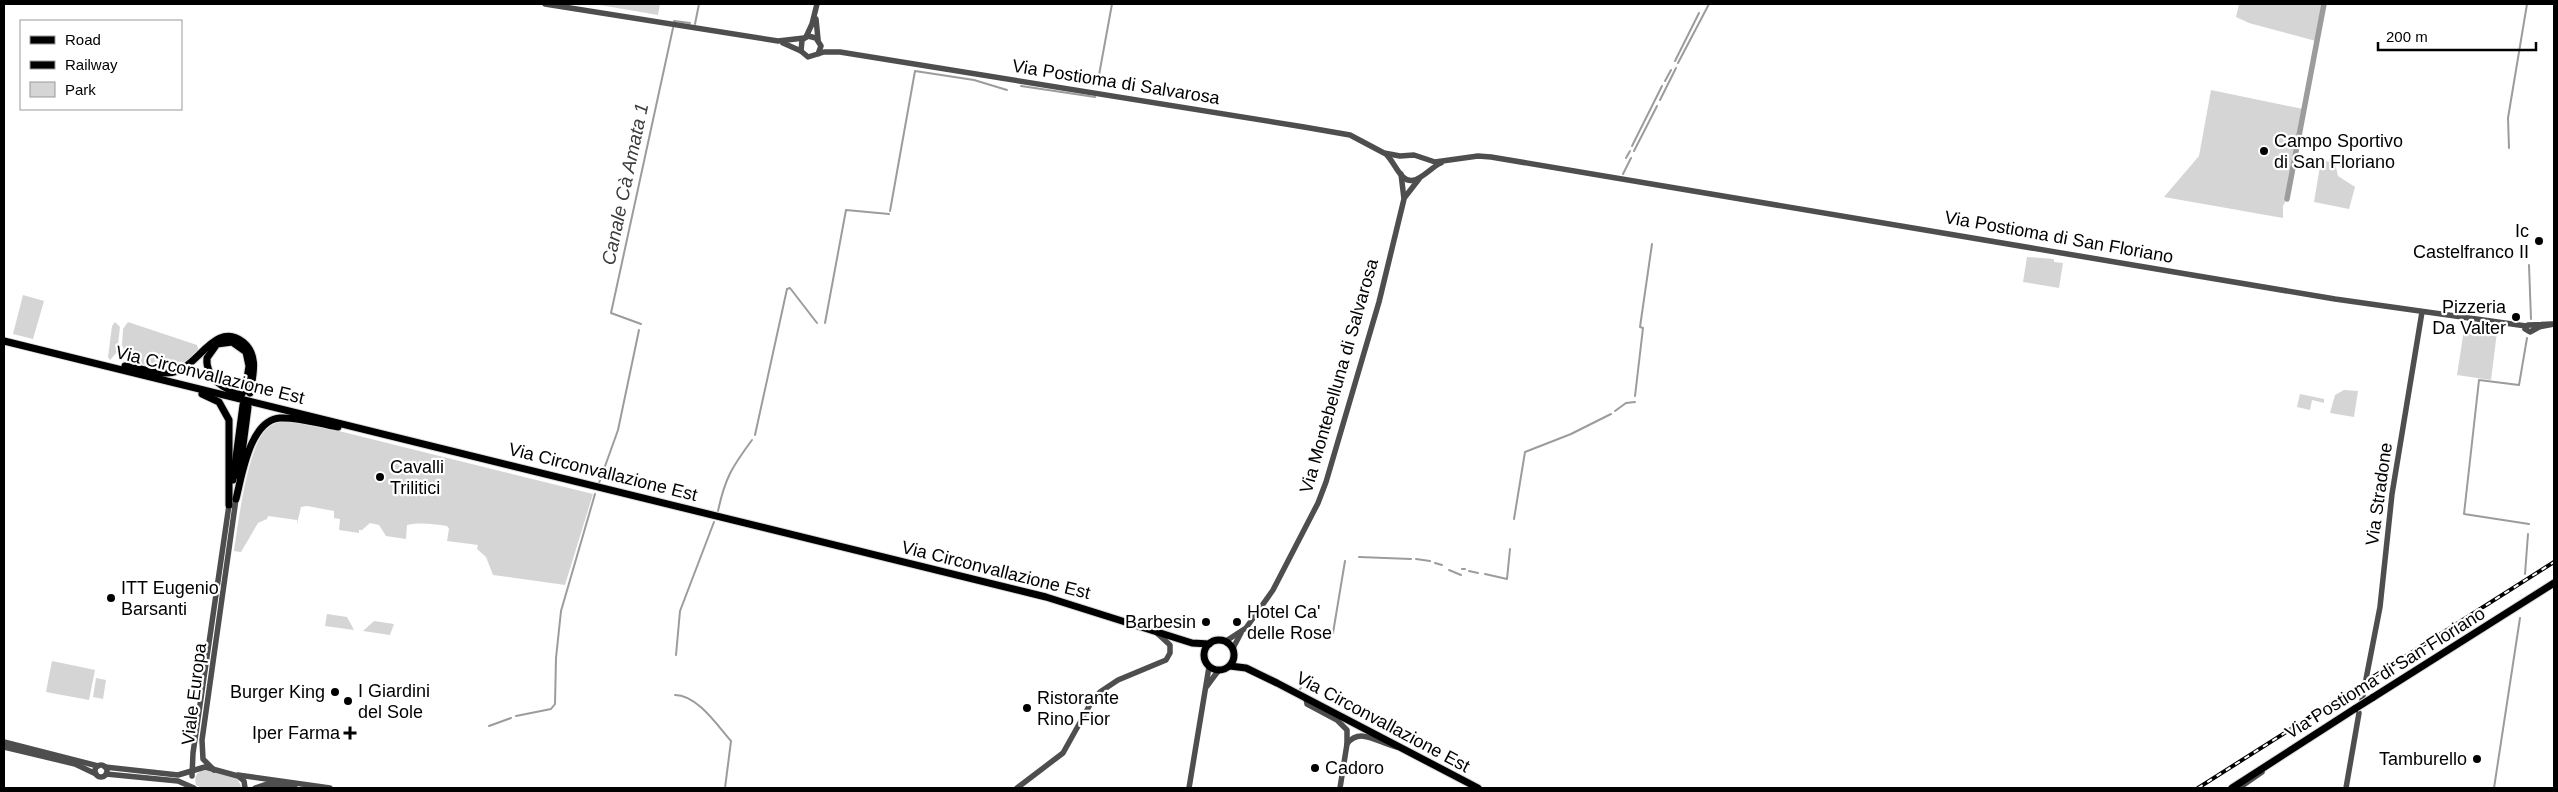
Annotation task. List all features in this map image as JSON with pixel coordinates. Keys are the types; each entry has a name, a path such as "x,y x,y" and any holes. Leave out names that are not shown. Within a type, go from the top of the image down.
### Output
{"main road":[{"path":"102,365 129,366 160,373 176,372 189,364 216,340 234,337 246,345 253,357 248,392 246,352 233,343 219,344 210,352 207,361 210,373 220,384 232,392 286,406 309,415"},
{"name":"Via Circonvallazione Est","path":"4,341 1067,602 1192,643"},
{"path":"128,371 209,396 223,406 228,417 230,430 229,505"},
{"path":"229,505 246,406 236,499"},
{"path":"236,499 256,435 268,421 290,418 364,429"},
{"name":"Via Postioma di San Floriano","path":"2232,788 2358,711 2372,698 2554,583"},
{"path":"1192,643 1209,644 1217,640 1226,642 1246,668"},
{"path":"1192,643 1204,652"},
{"path":"1209,644 1204,652 1204,658 1209,667 1218,670 1230,666 1246,668"},
{"path":"1230,666 1234,651"},
{"name":"Via Circonvallazione Est","path":"1246,668 1478,788"}],"street":[{"path":"545,4 778,41 801,51 808,57 818,54 820,49 816,12 817,4"},
{"path":"801,51 800,43 805,38 816,12"},
{"path":"778,41 812,36 819,40"},
{"name":"Via Postioma di Salvarosa","path":"819,40 840,52"},
{"name":"Via Postioma di Salvarosa","path":"818,54 840,52 1346,134 1384,153 1406,156 1414,155 1442,162 1487,157 1618,178"},
{"name":"Via Postioma di Salvarosa","path":"1384,153 1400,172"},
{"path":"1406,156 1400,163 1400,172 1410,180 1421,177 1425,166 1420,158"},
{"name":"Via Postioma di Salvarosa","path":"1421,177 1442,162"},
{"name":"Via Montebelluna di Salvarosa","path":"1242,631 1277,582 1323,491 1350,408 1379,302 1404,199 1400,172"},
{"name":"Via Montebelluna di Salvarosa","path":"1404,199 1421,177"},
{"name":"Via Postioma di San Floriano","path":"1618,178 2422,312 2528,328 2553,324"},
{"name":"Via Stradone","path":"2366,679 2380,607 2392,494 2422,312"},
{"name":"Viale Europa","path":"214,770 203,759 202,740 236,499"},
{"name":"Viale Europa","path":"194,788 193,753 229,505"},
{"path":"1020,788 1063,753 1092,701 1100,692 1122,678 1159,665 1169,656 1170,645 1150,629"},
{"path":"1226,642 1242,631"},
{"path":"1234,651 1242,631"},
{"path":"1189,788 1209,667"},
{"path":"1205,688 1218,670"},
{"path":"2362,700 2365,686"},
{"path":"1306,698 1310,706 1344,724 1347,731 1347,744 1340,788"},
{"path":"2346,788 2358,711"},
{"path":"1347,744 1354,737 1363,735 1401,748"},
{"path":"4,742 105,767 182,774 194,772 204,767 235,775 330,788"},
{"path":"4,746 75,764 100,777 106,774 178,781 194,788"},
{"path":"182,774 189,769 193,753"},
{"path":"2239,788 2271,763"},
{"path":"96,774 95,770 98,766"},
{"path":"105,767 106,774"},
{"path":"235,775 243,780 245,788"},
{"path":"257,788 267,784 295,788"}],"green space":[{"path":"594,4 660,4 658,15"},
{"path":"2239,4 2322,4 2316,41 2249,23 2236,17"},
{"path":"2211,90 2303,109 2286,200 2283,206 2283,218 2164,197 2199,156"},
{"path":"2321,160 2335,163 2338,176 2355,187 2349,209 2314,202"},
{"path":"2027,257 2054,259 2054,262 2063,263 2059,288 2023,282"},
{"path":"23,295 44,301 33,339 13,334"},
{"path":"115,322 120,327 117,352 110,360 108,357 112,326"},
{"path":"128,322 197,345 199,352 188,362 167,369 136,363 127,357 122,345 123,329"},
{"path":"2465,323 2472,327 2497,332 2491,380 2457,375"},
{"path":"2344,390 2358,391 2354,417 2330,413 2335,395"},
{"path":"2300,394 2324,399 2324,403 2312,400 2310,410 2297,407"},
{"path":"287,421 339,431 593,494 565,585 493,575 486,557 477,549 478,545 447,541 449,529 447,526 422,523 407,525 406,539 386,536 379,525 370,523 362,530 359,530 359,533 339,530 340,519 334,518 334,511 307,506 301,507 297,524 297,520 268,516 267,519 258,523 241,552 234,551 244,489 258,442 269,427"},
{"path":"327,614 347,617 354,630 325,626"},
{"path":"374,621 394,624 390,635 363,631"},
{"path":"52,661 95,670 89,700 46,692"},
{"path":"96,678 106,680 103,699 93,697"},
{"path":"204,770 237,778 242,788 201,788 196,785 195,780 197,774"}],"waterway":[{"name":"Canale Cà Amata 1","path":"695,24 699,4"},
{"path":"1097,86 1112,4"},
{"path":"1678,63 1709,4"},
{"path":"2287,199 2324,4"},
{"path":"2509,148 2508,118 2527,4"},
{"path":"1675,61 1699,13"},
{"name":"Canale Cà Amata 1","path":"674,21 690,23"},
{"name":"Canale Cà Amata 1","path":"641,324 611,313 673,28"},
{"path":"1660,100 1676,68"},
{"path":"1665,81 1671,70"},
{"path":"890,211 915,71 974,80 1007,90"},
{"path":"1021,86 1095,97"},
{"path":"1632,146 1662,86"},
{"path":"1634,151 1657,106"},
{"path":"1626,158 1630,151"},
{"path":"1623,174 1631,158"},
{"path":"825,323 846,210 889,214"},
{"path":"1635,396 1643,328 1640,327 1652,244"},
{"path":"2529,265 2531,319"},
{"path":"755,435 787,289 790,288 817,323"},
{"name":"Canale Cà Amata 1","path":"599,483 618,430 639,330"},
{"path":"2527,338 2519,385 2479,380 2464,514 2529,524"},
{"path":"1615,411 1626,403 1635,402"},
{"path":"1514,519 1525,452 1571,434 1611,414"},
{"path":"718,511 723,490 730,473 752,440"},
{"name":"Canale Cà Amata 1","path":"516,716 551,709 555,704 556,658 561,611 595,494"},
{"path":"676,655 680,611 714,522"},
{"path":"2525,574 2528,534"},
{"path":"1485,574 1507,579 1510,549"},
{"path":"1359,557 1411,559"},
{"path":"1416,559 1430,561"},
{"path":"1333,633 1345,561"},
{"path":"1435,563 1442,565"},
{"path":"1449,570 1461,575"},
{"path":"1469,571 1478,573"},
{"path":"2494,788 2520,618"},
{"path":"675,695 683,696 699,705 731,741 725,788"},
{"name":"Canale Cà Amata 1","path":"489,726 511,718"}],"railway":[{"path":"2198,788 2554,562"}],"place":[{"name":"Campo Sportivo di San Floriano","path":"2264,151"},
{"name":"Ic Castelfranco II","path":"2539,241"},
{"name":"Pizzeria Da Valter","path":"2516,317"},
{"name":"Cavalli Trilitici","path":"380,477"},
{"name":"ITT Eugenio Barsanti","path":"111,598"},
{"name":"Barbesin","path":"1206,622"},
{"name":"Hotel Ca' delle Rose","path":"1237,622"},
{"name":"Burger King","path":"335,692"},
{"name":"I Giardini del Sole","path":"348,701"},
{"name":"Ristorante Rino Fior","path":"1027,708"},
{"name":"Iper Farma","path":"350,733"},
{"name":"Tamburello","path":"2477,759"},
{"name":"Cadoro","path":"1315,768"}]}
